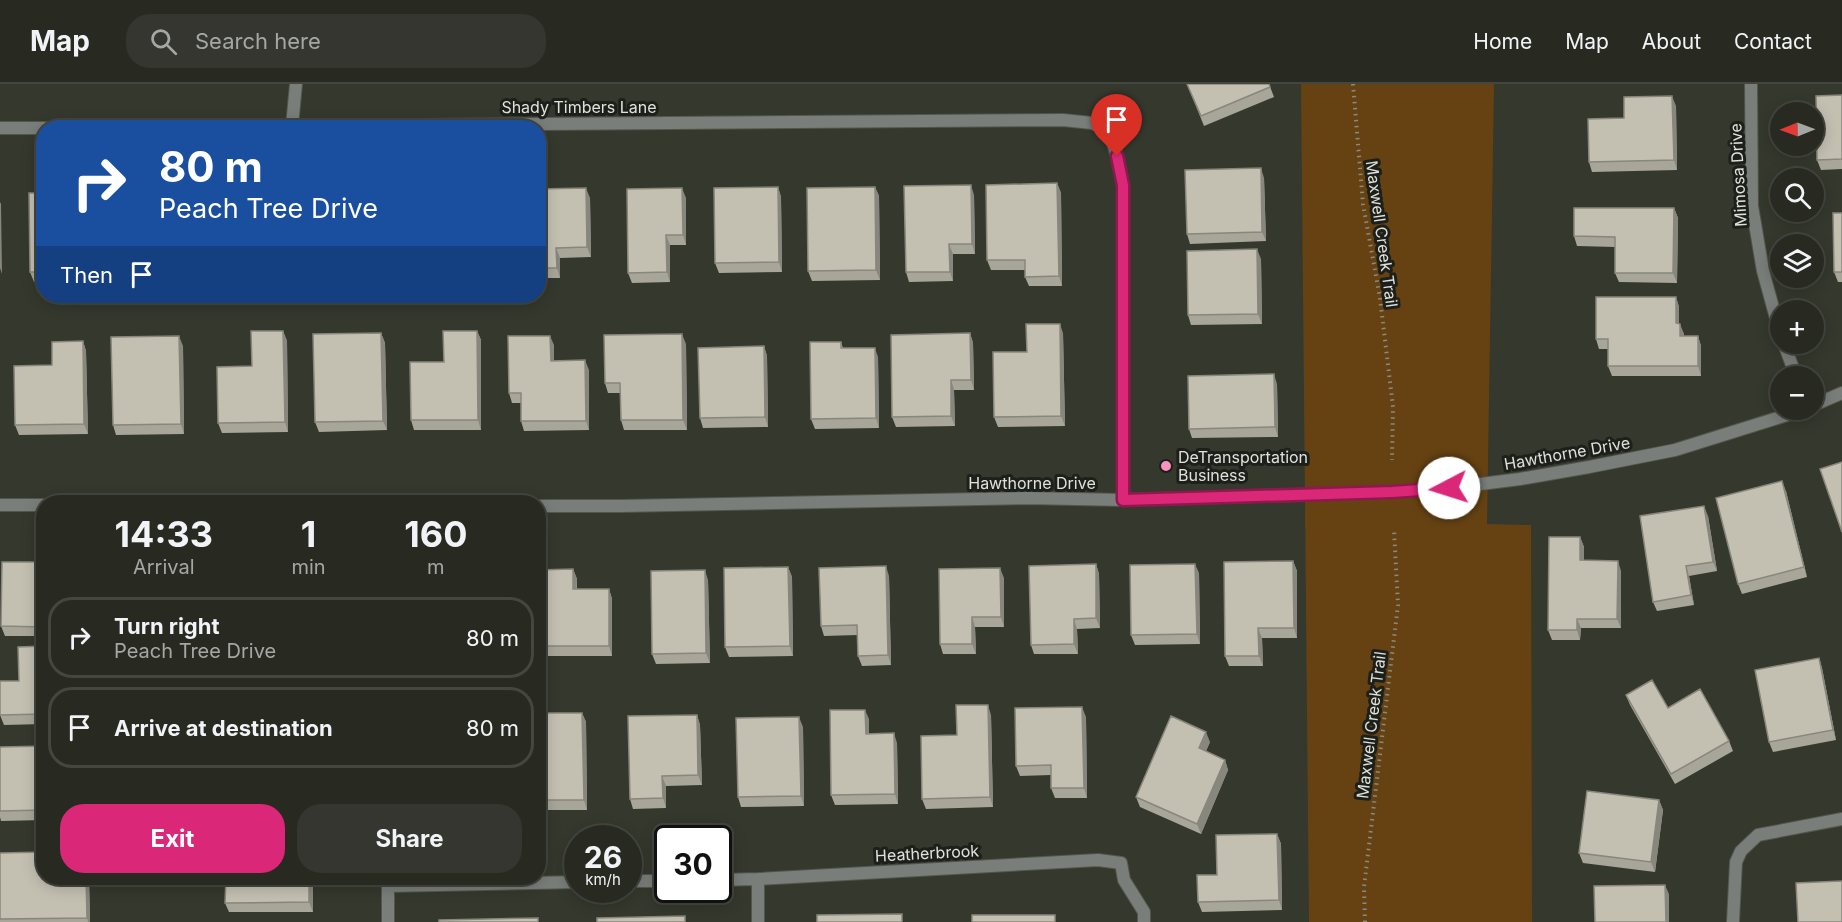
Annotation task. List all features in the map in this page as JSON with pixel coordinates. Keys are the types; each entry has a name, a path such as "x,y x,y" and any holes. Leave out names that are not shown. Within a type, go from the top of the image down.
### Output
{"street":[{"path":"293,120 296,84"},
{"name":"Mimosa Drive","path":"1751,84 1752,206 1763,271 1771,300"},
{"name":"Shady Timbers Lane","path":"546,124 1063,120 1092,123 1109,131 1123,185 1123,500"},
{"name":"Shady Timbers Lane","path":"0,128 36,128"},
{"path":"1824,401 1842,393"},
{"name":"Hawthorne Drive","path":"546,506 1028,498 1123,500 1392,492 1520,479 1675,450 1771,420"},
{"path":"0,505 36,505"},
{"path":"1733,922 1736,862 1741,851 1758,836 1842,819"},
{"name":"Heatherbrook","path":"732,880 1098,860 1120,864 1124,880 1144,912 1144,922"},
{"path":"758,879 758,922"},
{"path":"546,882 564,882"},
{"path":"388,885 388,922"}],"path":[{"name":"Maxwell Creek Trail","path":"1353,84 1363,204 1380,298 1393,407 1392,460"},
{"name":"Maxwell Creek Trail","path":"1365,922 1364,887 1398,605 1394,530"}],"shaded area":[{"path":"1301,84 1494,84 1487,524 1531,525 1532,922 1309,922"}],"building":[{"path":"1187,84 1269,84 1270,87 1201,116"},
{"path":"1842,95 1842,159 1817,160 1817,156 1824,156 1824,102 1816,102 1816,96"},
{"path":"1672,96 1674,160 1589,162 1588,119 1624,118 1624,97"},
{"path":"1261,168 1262,232 1187,234 1185,170"},
{"path":"1057,183 1059,276 1025,277 1025,260 987,260 986,185"},
{"path":"971,185 972,244 949,244 950,272 906,272 904,186"},
{"path":"778,187 779,262 715,263 714,188"},
{"path":"875,187 876,270 808,271 807,188"},
{"path":"586,188 587,247 556,248 557,268 546,268 546,189"},
{"path":"682,188 683,235 666,235 667,272 628,273 627,189"},
{"path":"29,193 36,193 36,272 30,272"},
{"path":"1574,208 1674,208 1673,273 1615,273 1615,237 1574,236"},
{"path":"1833,213 1842,213 1842,272 1834,272"},
{"path":"1257,249 1258,314 1188,315 1187,251"},
{"path":"1596,297 1676,297 1676,323 1680,324 1680,336 1698,336 1698,366 1608,366 1608,339 1596,339"},
{"path":"1026,324 1060,324 1061,416 994,417 993,352 1027,352"},
{"path":"251,331 283,331 285,422 218,423 217,367 252,366"},
{"path":"443,331 477,331 478,420 411,420 410,362 444,362"},
{"path":"381,333 383,421 315,422 313,334"},
{"path":"970,333 971,380 951,380 951,416 892,417 891,335"},
{"path":"682,334 683,420 621,420 620,383 605,383 604,335"},
{"path":"179,336 181,424 113,425 111,337"},
{"path":"508,336 550,336 551,361 585,360 586,421 521,421 521,393 509,393"},
{"path":"83,341 84,424 15,425 14,366 52,365 52,342"},
{"path":"810,342 841,342 841,348 875,348 876,418 811,419"},
{"path":"764,346 765,417 700,418 698,348"},
{"path":"1274,374 1275,427 1189,429 1188,376"},
{"path":"1842,462 1842,532 1820,469"},
{"path":"1782,481 1804,567 1738,584 1716,498"},
{"path":"1704,506 1713,562 1686,566 1691,595 1653,602 1640,516"},
{"path":"1549,537 1580,537 1580,560 1618,561 1617,619 1577,619 1577,630 1548,630"},
{"path":"1293,561 1294,628 1258,628 1259,656 1225,656 1224,562"},
{"path":"2,562 36,562 36,627 1,626"},
{"path":"1096,564 1096,618 1074,619 1074,644 1031,645 1029,566"},
{"path":"1195,564 1197,634 1131,635 1130,565"},
{"path":"886,566 888,655 858,656 857,625 821,626 819,568"},
{"path":"788,567 790,646 725,647 724,568"},
{"path":"1000,568 1001,617 972,617 972,644 940,644 939,569"},
{"path":"573,569 573,589 609,589 609,646 546,646 546,570"},
{"path":"705,570 706,653 652,654 651,571"},
{"path":"36,646 36,714 0,715 0,681 19,681 18,647"},
{"path":"1819,658 1833,730 1769,742 1755,670"},
{"path":"1652,680 1668,708 1700,689 1729,741 1671,774 1626,695"},
{"path":"956,705 988,705 990,797 922,799 921,736 957,735"},
{"path":"1082,707 1084,788 1051,788 1051,765 1016,766 1015,708"},
{"path":"830,710 865,710 866,734 894,733 895,794 831,795"},
{"path":"546,713 582,713 584,800 546,800"},
{"path":"697,715 698,775 662,776 663,798 630,799 628,716"},
{"path":"1171,716 1206,732 1199,748 1225,760 1197,824 1136,797"},
{"path":"799,717 801,796 738,797 736,718"},
{"path":"36,746 36,810 0,811 0,747"},
{"path":"1587,791 1659,800 1651,862 1579,853"},
{"path":"1277,834 1279,900 1198,902 1197,875 1217,875 1216,835"},
{"path":"36,852 36,885 86,885 87,918 0,919 0,853"},
{"path":"1842,881 1842,922 1798,922 1796,883"},
{"path":"226,885 309,885 309,902 225,903"},
{"path":"1665,885 1666,922 1595,922 1594,886"},
{"path":"902,914 902,922 817,922 817,915"},
{"path":"972,915 1055,915 1055,922 972,922"},
{"path":"685,916 685,922 597,922 597,918"},
{"path":"538,918 538,922 439,922 439,920"}],"place":[{"name":"DeTransportation Business","path":"1166,466"}],"route":[{"path":"1117,156 1123,185 1123,500 1392,492 1449,488"}]}
